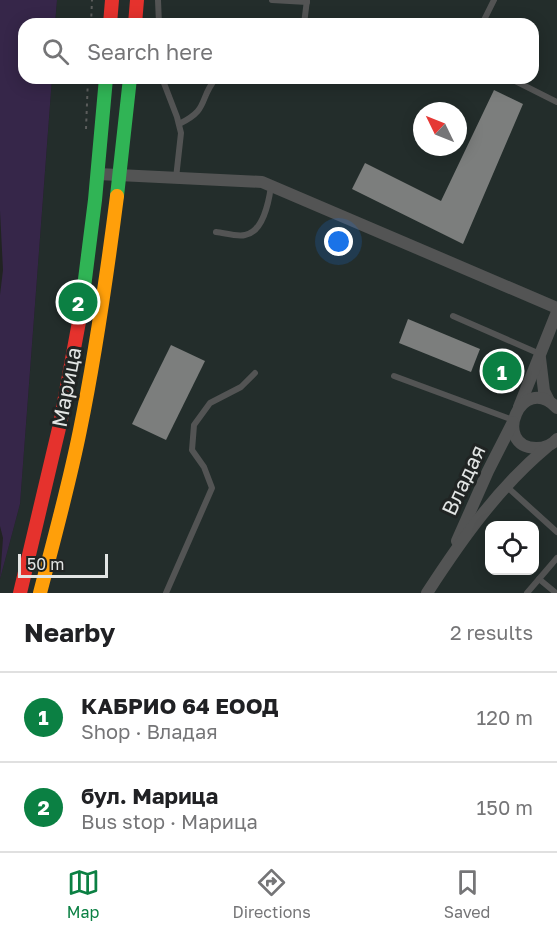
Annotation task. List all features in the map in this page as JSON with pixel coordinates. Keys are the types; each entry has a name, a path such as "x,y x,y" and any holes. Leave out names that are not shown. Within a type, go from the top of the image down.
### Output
{"street":[{"path":"110,18 112,0"},
{"path":"136,18 137,0"},
{"name":"Марица","path":"20,593 50,473 79,323 98,174 106,84"},
{"name":"Марица","path":"40,593 74,455 99,326 120,176 129,84"},
{"path":"98,174 262,182 557,310"},
{"name":"Владая","path":"452,556 468,513 519,407 557,310"},
{"name":"Владая","path":"540,356 544,390 553,404"},
{"name":"Владая","path":"519,407 533,399 553,404"},
{"name":"Владая","path":"513,421 514,431 523,444 539,448 554,443"},
{"name":"Владая","path":"427,593 505,485 554,443"}],"lane":[{"path":"158,0 159,18"},
{"path":"272,0 307,1 305,18"},
{"path":"485,18 494,0"},
{"path":"164,84 179,124 180,148 176,179"},
{"path":"179,124 193,117 201,109 213,84"},
{"path":"521,84 557,102"},
{"path":"216,232 246,235 254,231 268,203 272,186"},
{"path":"453,316 540,356"},
{"path":"166,593 212,488 204,467 192,450 194,425 210,403 241,387 255,373"},
{"path":"394,376 513,421"},
{"path":"505,485 557,532"},
{"path":"527,593 557,558"},
{"path":"539,579 556,593"}],"path":[{"path":"92,18 93,0"},
{"path":"86,136 88,84"}],"shaded area":[{"path":"0,0 57,0 56,18 18,18 18,84 52,84 20,504 0,579 3,538 0,526 0,295 3,270 0,211"},
{"path":"57,0 557,0 557,593 0,593 0,579 20,504 52,84 539,84 539,18 56,18"}],"building":[{"path":"494,90 523,104 463,244 352,189 365,163 441,201 462,156 467,156 467,147"},
{"path":"408,319 480,349 471,372 399,343"},
{"path":"171,345 205,361 166,440 132,424"}],"traffic: fast":[{"path":"81,311 95,200 105,84"},
{"path":"117,196 129,84"}],"traffic: slow":[{"path":"40,593 86,401 117,196"}],"traffic: jam":[{"path":"110,18 112,0"},
{"path":"136,18 137,0"},
{"path":"20,593 60,424 81,311"}],"place":[{"name":"бул. Марица","path":"78,302"},
{"name":"КАБРИО 64 ЕООД","path":"502,371"}]}
